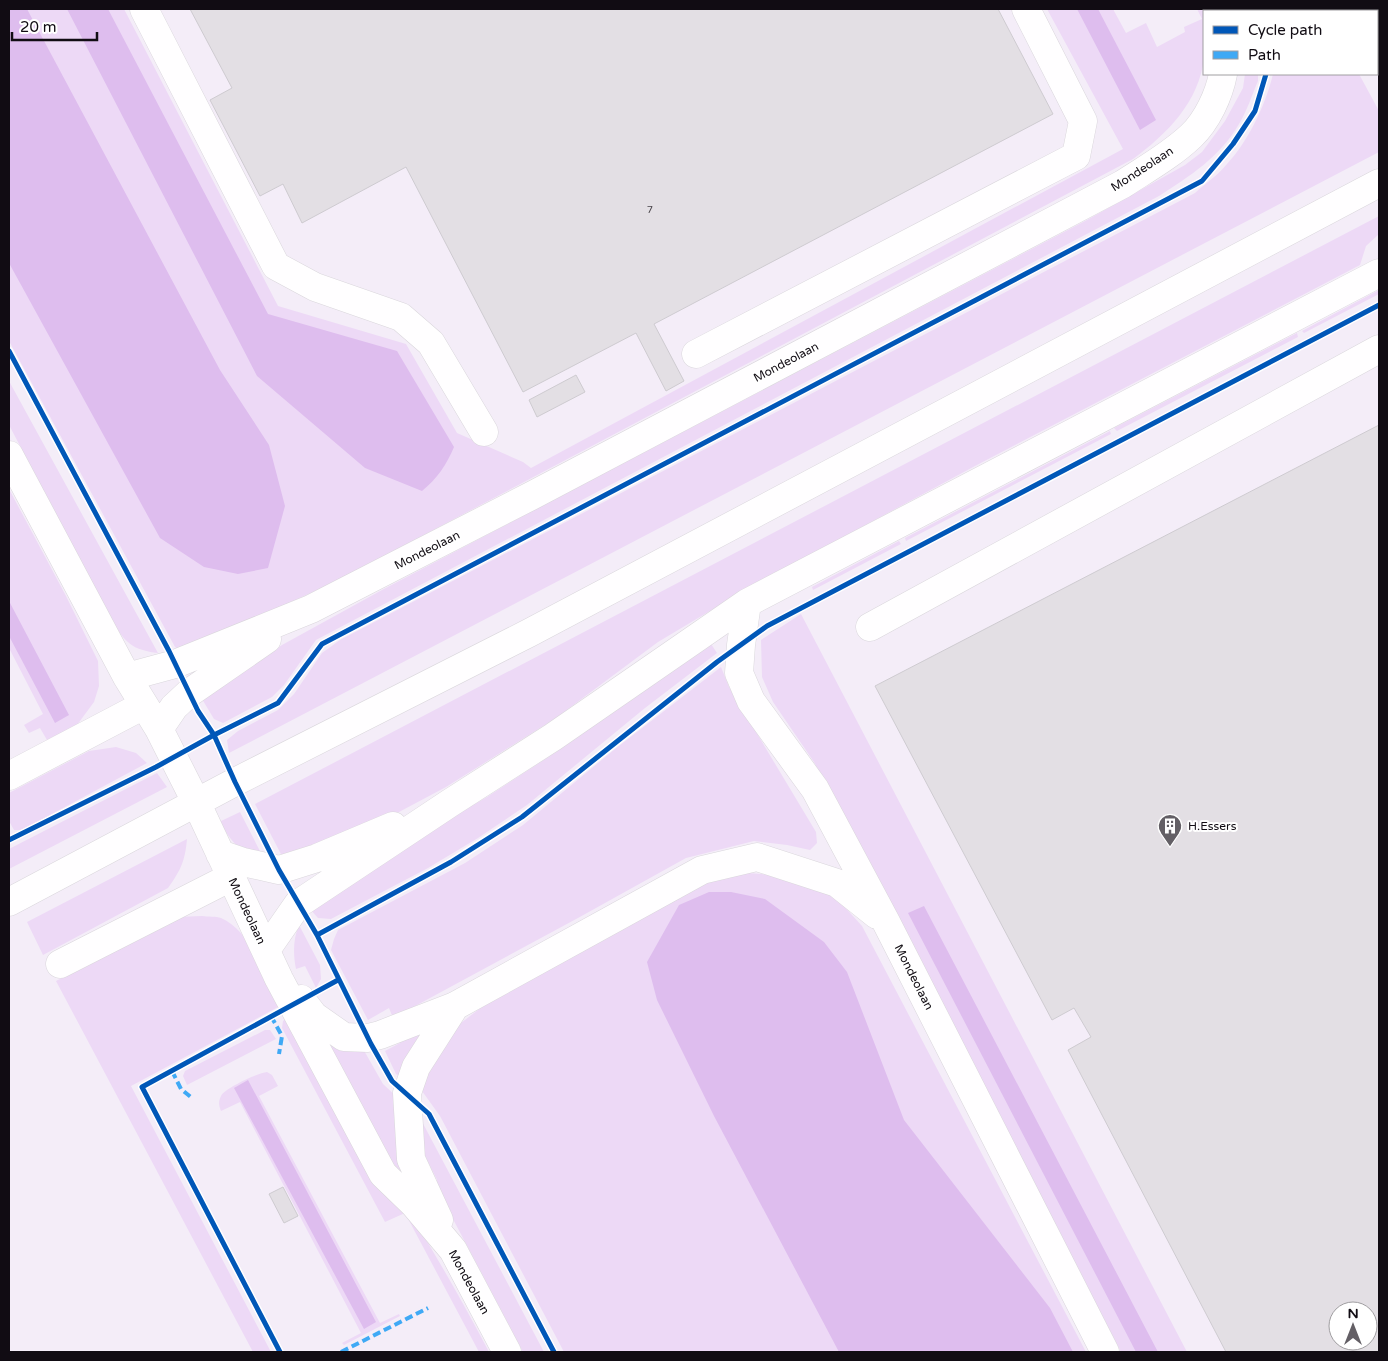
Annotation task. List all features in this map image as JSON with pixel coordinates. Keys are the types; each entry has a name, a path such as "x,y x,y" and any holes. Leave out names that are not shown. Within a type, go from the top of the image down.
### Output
{"street":[{"path":"144,9 276,266 315,287 401,317 431,343 484,432"},
{"path":"696,354 1076,156 1083,122 1026,9"},
{"name":"Mondeolaan","path":"312,609 540,492 1123,184 1192,135 1210,109 1223,75"},
{"path":"9,902 197,804 235,782 529,633 1379,183"},
{"path":"266,950 298,904 450,802 553,737 747,603 1379,273"},
{"path":"870,626 1379,349"},
{"name":"Mondeolaan","path":"9,455 127,676 159,729 197,804 279,979 383,1174 414,1204 453,1250 507,1352"},
{"name":"Mondeolaan","path":"747,603 741,645 740,673 751,701 815,789 886,922 1105,1352"},
{"path":"127,676 175,664 312,609"},
{"path":"159,729 174,707 190,693 312,609"},
{"path":"9,776 144,705"},
{"path":"60,964 226,866 243,862 279,870 317,858 450,802"},
{"path":"279,979 302,1000 314,1016 344,1037 368,1038 380,1035 455,1006 702,870 757,857 837,883 886,922"},
{"path":"453,1250 411,1159 407,1093 416,1067 455,1006"}],"shaded area":[{"path":"9,9 1379,9 1379,1352 9,1352"},
{"path":"9,9 124,9 278,306 406,344 457,433 523,462 531,468 1123,149 1047,9 1113,9 1126,33 1146,23 1157,47 1185,32 1184,27 1202,19 1197,9 1208,9 1203,10 1203,63 1196,89 1169,128 1133,159 341,579 182,652 175,647 9,341"},
{"path":"9,9 27,9 220,370 269,445 285,506 268,568 238,574 204,567 160,538 9,263"},
{"path":"67,9 108,9 268,314 397,351 454,447 441,471 422,491 365,468 257,376"},
{"path":"1077,9 1098,9 1156,120 1140,130"},
{"path":"1245,75 1258,75 1258,81 1244,114 1231,136 1204,165 1159,196 316,640 284,685 272,697 223,723 214,719 202,699 282,645 382,590 1087,220 1185,165 1202,152 1225,121 1243,88"},
{"path":"1273,75 1360,75 1379,111 1379,152 229,753 227,740 238,731 278,710 294,694 322,653 340,640 1195,193 1216,176 1235,155 1249,134 1270,86"},
{"path":"1379,216 1379,234 1366,246 1360,265 975,466 745,590 658,642 556,718 446,787 399,812 283,858 255,804"},
{"path":"1379,290 1379,294 1304,333 1302,331"},
{"path":"1297,333 1298,337 1117,431 1114,428"},
{"path":"9,381 158,653 142,650 131,644 113,622 9,425"},
{"path":"1110,431 1111,434 906,541 905,538"},
{"path":"9,489 98,661 99,686 94,702 77,725 47,740 40,728 29,733 24,725 43,714 9,648"},
{"path":"899,541 901,544 813,590 812,587"},
{"path":"9,601 69,715 55,723 9,636"},
{"path":"801,614 1187,1352 1121,1352 814,762 773,702 762,677 761,640"},
{"path":"711,644 717,653 645,708 527,805 478,838 428,868 331,919 318,918 310,909 393,850 487,797 556,752"},
{"path":"721,667 729,687 816,832 817,843 810,850 754,841 686,858 393,1018 389,1008 368,1020 331,950 338,930 465,863 523,825 615,749"},
{"path":"116,747 136,753 147,763 22,830 14,830 9,821 9,793 89,751"},
{"path":"157,773 167,787 9,869 9,849"},
{"path":"240,812 263,857 247,853 232,840 219,822"},
{"path":"187,839 182,865 168,888 43,955 27,922"},
{"path":"748,873 784,876 831,892 862,926 1086,1352 564,1352 440,1116 422,1091 429,1066 457,1026 491,1000 713,880"},
{"path":"709,892 731,892 765,899 824,942 847,972 904,1120 1050,1308 1073,1352 839,1352 714,1116 657,1000 647,962 679,905"},
{"path":"924,906 1158,1352 1136,1352 908,913"},
{"path":"202,916 221,918 241,934 257,957 280,1006 131,1086 271,1352 253,1352 56,981 177,917"},
{"path":"299,925 320,965 321,979 316,988 305,966 296,969 294,947"},
{"path":"288,1017 417,1225 489,1352 479,1352 405,1213 385,1222 282,1028 283,1021"},
{"path":"427,1023 402,1078 396,1074 385,1051 400,1043 396,1034"},
{"path":"265,1030 270,1030 276,1039 187,1085 183,1076 185,1071"},
{"path":"319,1035 362,1047 383,1084 398,1098 406,1173 400,1176 401,1172 389,1159"},
{"path":"267,1072 272,1075 278,1086 259,1096 380,1323 399,1314 400,1316 344,1345 342,1343 361,1333 240,1102 221,1111 219,1102 224,1093 235,1085"},
{"path":"248,1080 376,1322 364,1329 234,1088"},
{"path":"419,1116 544,1352 523,1352 434,1183 437,1180 424,1154"}],"building":[{"path":"190,9 998,9 1053,114 654,324 684,381 666,391 636,333 523,392 406,167 302,223 283,184 260,196 210,100 232,88"},
{"path":"576,375 585,392 537,417 529,400"},
{"name":"H.Essers","path":"1379,425 1379,1352 1226,1352 1068,1050 1091,1037 1074,1008 1052,1020 875,686"},
{"path":"283,1187 298,1216 284,1223 269,1194"}],"marked path":[{"path":"271,1016 282,1036 279,1054"},
{"path":"172,1071 181,1089 192,1098"},
{"path":"341,1352 428,1308"}],"cycle path":[{"path":"9,840 156,767 278,703 322,644 1202,181 1233,144 1255,111 1266,75"},
{"path":"317,935 451,862 522,817 717,662 767,626 1379,305"},
{"path":"9,351 169,651 198,711 214,735 279,870 317,935 371,1044 392,1081 429,1114 554,1352"},
{"path":"280,1352 142,1087 338,980"}],"place":[{"name":"H.Essers","path":"1170,847"}]}
